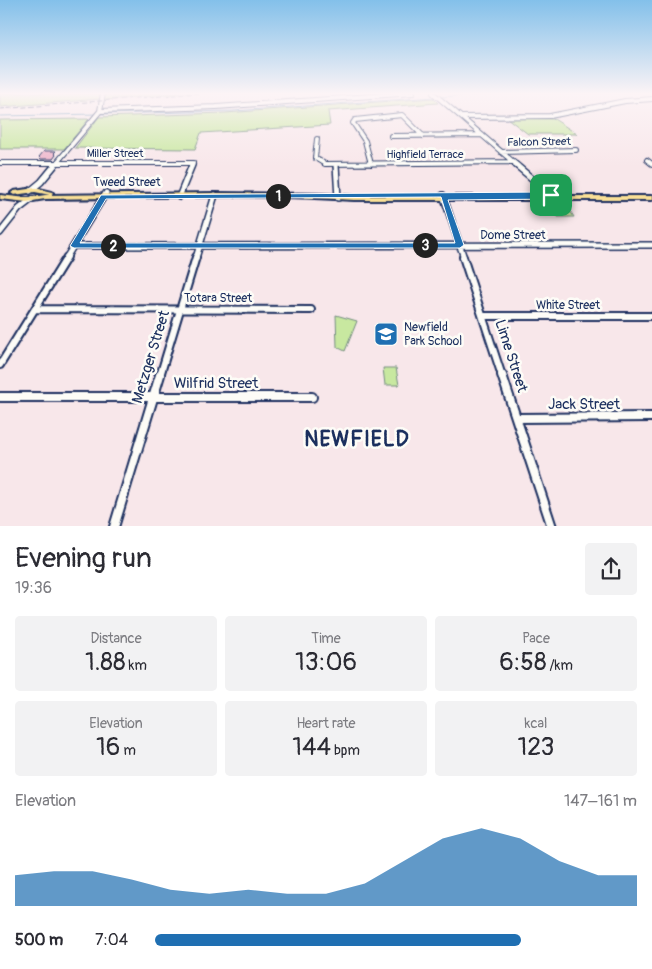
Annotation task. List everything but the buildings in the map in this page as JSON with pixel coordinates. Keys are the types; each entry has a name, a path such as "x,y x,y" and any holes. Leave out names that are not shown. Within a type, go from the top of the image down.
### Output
{"main road":[{"name":"Tweed Street","path":"30,191 52,194 105,195 652,196"},
{"path":"0,195 30,191"},
{"path":"0,195 23,199 24,195 30,191"},
{"path":"32,199 38,194 38,191"},
{"name":"Tweed Street","path":"23,199 105,195"}],"street":[{"path":"30,191 41,182 94,118"},
{"path":"371,118 355,120 353,124 365,141 371,164"},
{"path":"405,118 423,136"},
{"path":"461,118 553,196"},
{"path":"391,136 482,135"},
{"name":"Highfield Terrace","path":"317,140 316,160 321,163 513,162"},
{"name":"Falcon Street","path":"501,152 576,150"},
{"path":"647,160 652,164"},
{"name":"Miller Street","path":"0,163 193,163 180,195"},
{"path":"336,164 338,196"},
{"path":"38,191 41,182"},
{"path":"0,366 105,195"},
{"name":"Metzger Street","path":"114,526 215,195"},
{"name":"Lime Street","path":"444,196 552,526"},
{"path":"0,233 18,210 23,199"},
{"path":"18,210 32,199"},
{"name":"Dome Street","path":"74,246 652,245"},
{"name":"Totara Street","path":"34,310 311,310"},
{"name":"White Street","path":"484,316 652,316"},
{"name":"Wilfrid Street","path":"0,398 312,397"},
{"name":"Jack Street","path":"516,418 652,417"}],"green space":[{"path":"99,118 329,118 330,125 201,133 195,149 75,148"},
{"path":"507,118 554,119 577,134 528,134"},
{"path":"89,119 64,149 0,149 0,120"},
{"path":"549,203 565,203 574,217 558,217"},
{"path":"336,315 357,321 345,351 337,347"},
{"path":"383,368 396,368 399,385 385,385"}],"place":[{"name":"Newfield Park School","path":"386,334"}],"district":[{"name":"NEWFIELD","path":"357,439"}],"route":[{"path":"215,195 551,195 555,198 444,198 460,245 74,246 104,197 203,197 215,195"}]}
